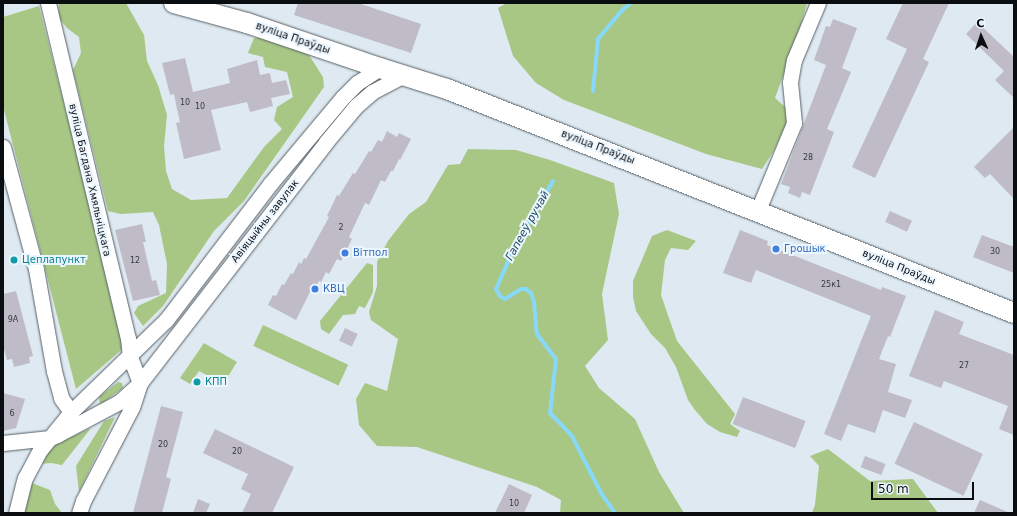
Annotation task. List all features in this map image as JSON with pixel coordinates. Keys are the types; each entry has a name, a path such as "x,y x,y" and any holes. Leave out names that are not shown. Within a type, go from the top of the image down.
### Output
{"main road":[{"name":"вуліца Праўды","path":"174,3 248,23 447,89 758,210 1014,313"}],"street":[{"name":"вуліца Багдана Хмяльніцкага","path":"48,3 128,338 130,356 140,383"},
{"path":"758,210 794,123 790,82 794,60 818,3"},
{"name":"Авіяцыйны завулак","path":"130,356 166,320 270,184 343,97 357,83 380,68"},
{"name":"Авіяцыйны завулак","path":"140,383 321,148 356,106 372,92 404,75"},
{"path":"3,147 36,269 54,371 61,398 71,412"},
{"path":"16,513 25,478 40,450 71,412 130,356"},
{"path":"3,443 50,438 119,402 140,383"},
{"path":"79,513 83,501 132,407 140,383"}],"green space":[{"path":"59,3 126,3 144,35 147,61 158,85 167,115 164,146 166,171 172,189 191,200 227,198 264,147 282,129 274,120 277,107 293,97 287,72 265,67 263,57 248,53 254,38 266,38 298,46 309,55 323,77 324,87 244,201 214,231 163,306 143,326 134,313 138,306 166,293 167,264 159,225 153,212 121,214 108,211 73,70 81,53 79,37 67,28 58,17"},
{"path":"507,3 807,3 799,32 775,98 792,113 773,152 762,169 706,154 564,100 536,83 513,56 498,8"},
{"path":"39,6 126,346 76,389 3,106 3,17"},
{"path":"468,149 516,150 550,160 614,183 619,214 602,294 608,340 585,366 599,388 635,419 659,472 684,513 560,513 561,500 537,487 417,447 377,446 359,425 356,399 365,383 387,391 398,339 371,320 369,312 377,286 377,262 388,241 409,214 426,202 448,165 460,164"},
{"path":"667,230 696,241 688,250 671,248 665,260 661,295 677,341 735,414 730,424 740,431 737,437 720,432 707,424 695,410 688,400 676,367 665,348 651,334 636,311 633,297 633,281 652,236"},
{"path":"367,263 373,265 373,292 365,308 359,306 355,314 343,315 329,334 321,329 320,321"},
{"path":"263,325 348,365 338,386 253,346"},
{"path":"204,343 237,362 227,378 221,381 199,371 190,384 180,378"},
{"path":"118,382 122,383 123,388 100,405 99,397"},
{"path":"115,417 79,492 76,466 104,421"},
{"path":"91,428 62,465 51,463 39,464 53,445"},
{"path":"828,449 870,481 913,479 938,513 812,513 815,505 819,466 810,456"},
{"path":"32,483 50,490 55,504 62,513 24,513"}],"building":[{"path":"298,3 358,3 421,24 411,53 294,15"},
{"path":"903,3 949,3 923,59 929,62 875,178 852,167 907,49 886,39"},
{"path":"833,19 857,28 842,68 851,72 827,129 834,132 810,195 802,192 800,198 788,193 790,187 781,184 826,65 814,60 826,26 830,27"},
{"path":"977,22 1014,57 1014,98 995,80 1004,71 966,34"},
{"path":"185,58 193,92 230,83 227,69 257,60 260,75 270,73 272,83 286,80 290,94 271,98 273,106 250,112 247,102 211,110 221,150 184,159 176,123 180,122 174,94 170,95 162,63"},
{"path":"1014,127 1014,199 990,174 985,178 974,167"},
{"path":"387,131 397,137 399,133 411,139 400,160 399,159 385,182 381,180 369,205 365,203 349,237 352,239 341,261 337,259 329,274 326,272 321,282 319,281 313,291 311,290 296,320 268,305 273,295 276,296 282,284 284,285 291,273 293,274 299,262 301,264 304,258 306,259 329,217 327,216 337,195 339,196 353,173 355,174 369,151 371,152 378,140 382,142"},
{"path":"890,211 912,221 907,232 885,222"},
{"path":"142,224 146,242 143,242 152,281 156,280 160,295 133,301 115,230"},
{"path":"740,230 768,241 767,245 881,290 882,287 906,296 890,337 888,336 879,359 896,364 888,392 912,400 905,418 883,410 875,433 848,424 841,441 824,434 871,316 756,270 751,283 723,273"},
{"path":"982,235 1014,247 1014,273 973,257"},
{"path":"16,291 33,356 29,357 30,363 14,367 12,359 7,360 3,345 3,294"},
{"path":"935,310 964,322 959,334 1014,355 1014,435 999,429 1008,406 944,381 941,388 909,376"},
{"path":"345,328 358,334 352,347 339,341"},
{"path":"3,393 25,399 16,428 3,431"},
{"path":"743,397 806,421 795,448 733,424"},
{"path":"161,406 183,412 166,477 171,479 162,513 133,513"},
{"path":"914,422 983,454 963,496 895,464"},
{"path":"215,429 294,467 272,513 242,513 251,494 241,489 248,474 203,453"},
{"path":"865,456 886,464 881,475 861,467"},
{"path":"509,484 532,495 524,513 495,513"},
{"path":"198,499 210,504 206,513 193,513"},
{"path":"980,500 1010,513 974,513"}],"waterway":[{"name":"Гапееў ручай","path":"593,91 598,39 622,10 631,3"},
{"name":"Гапееў ручай","path":"553,181 516,244 496,289 500,296 505,299 521,289 526,289 531,293 534,302 537,334 556,359 550,413 572,436 601,493 615,513"}],"place":[{"name":"Грошык","path":"776,249"},
{"name":"Вітпол","path":"345,253"},
{"name":"Цеплапункт","path":"14,260"},
{"name":"КВЦ","path":"315,289"},
{"name":"КПП","path":"197,382"}]}
